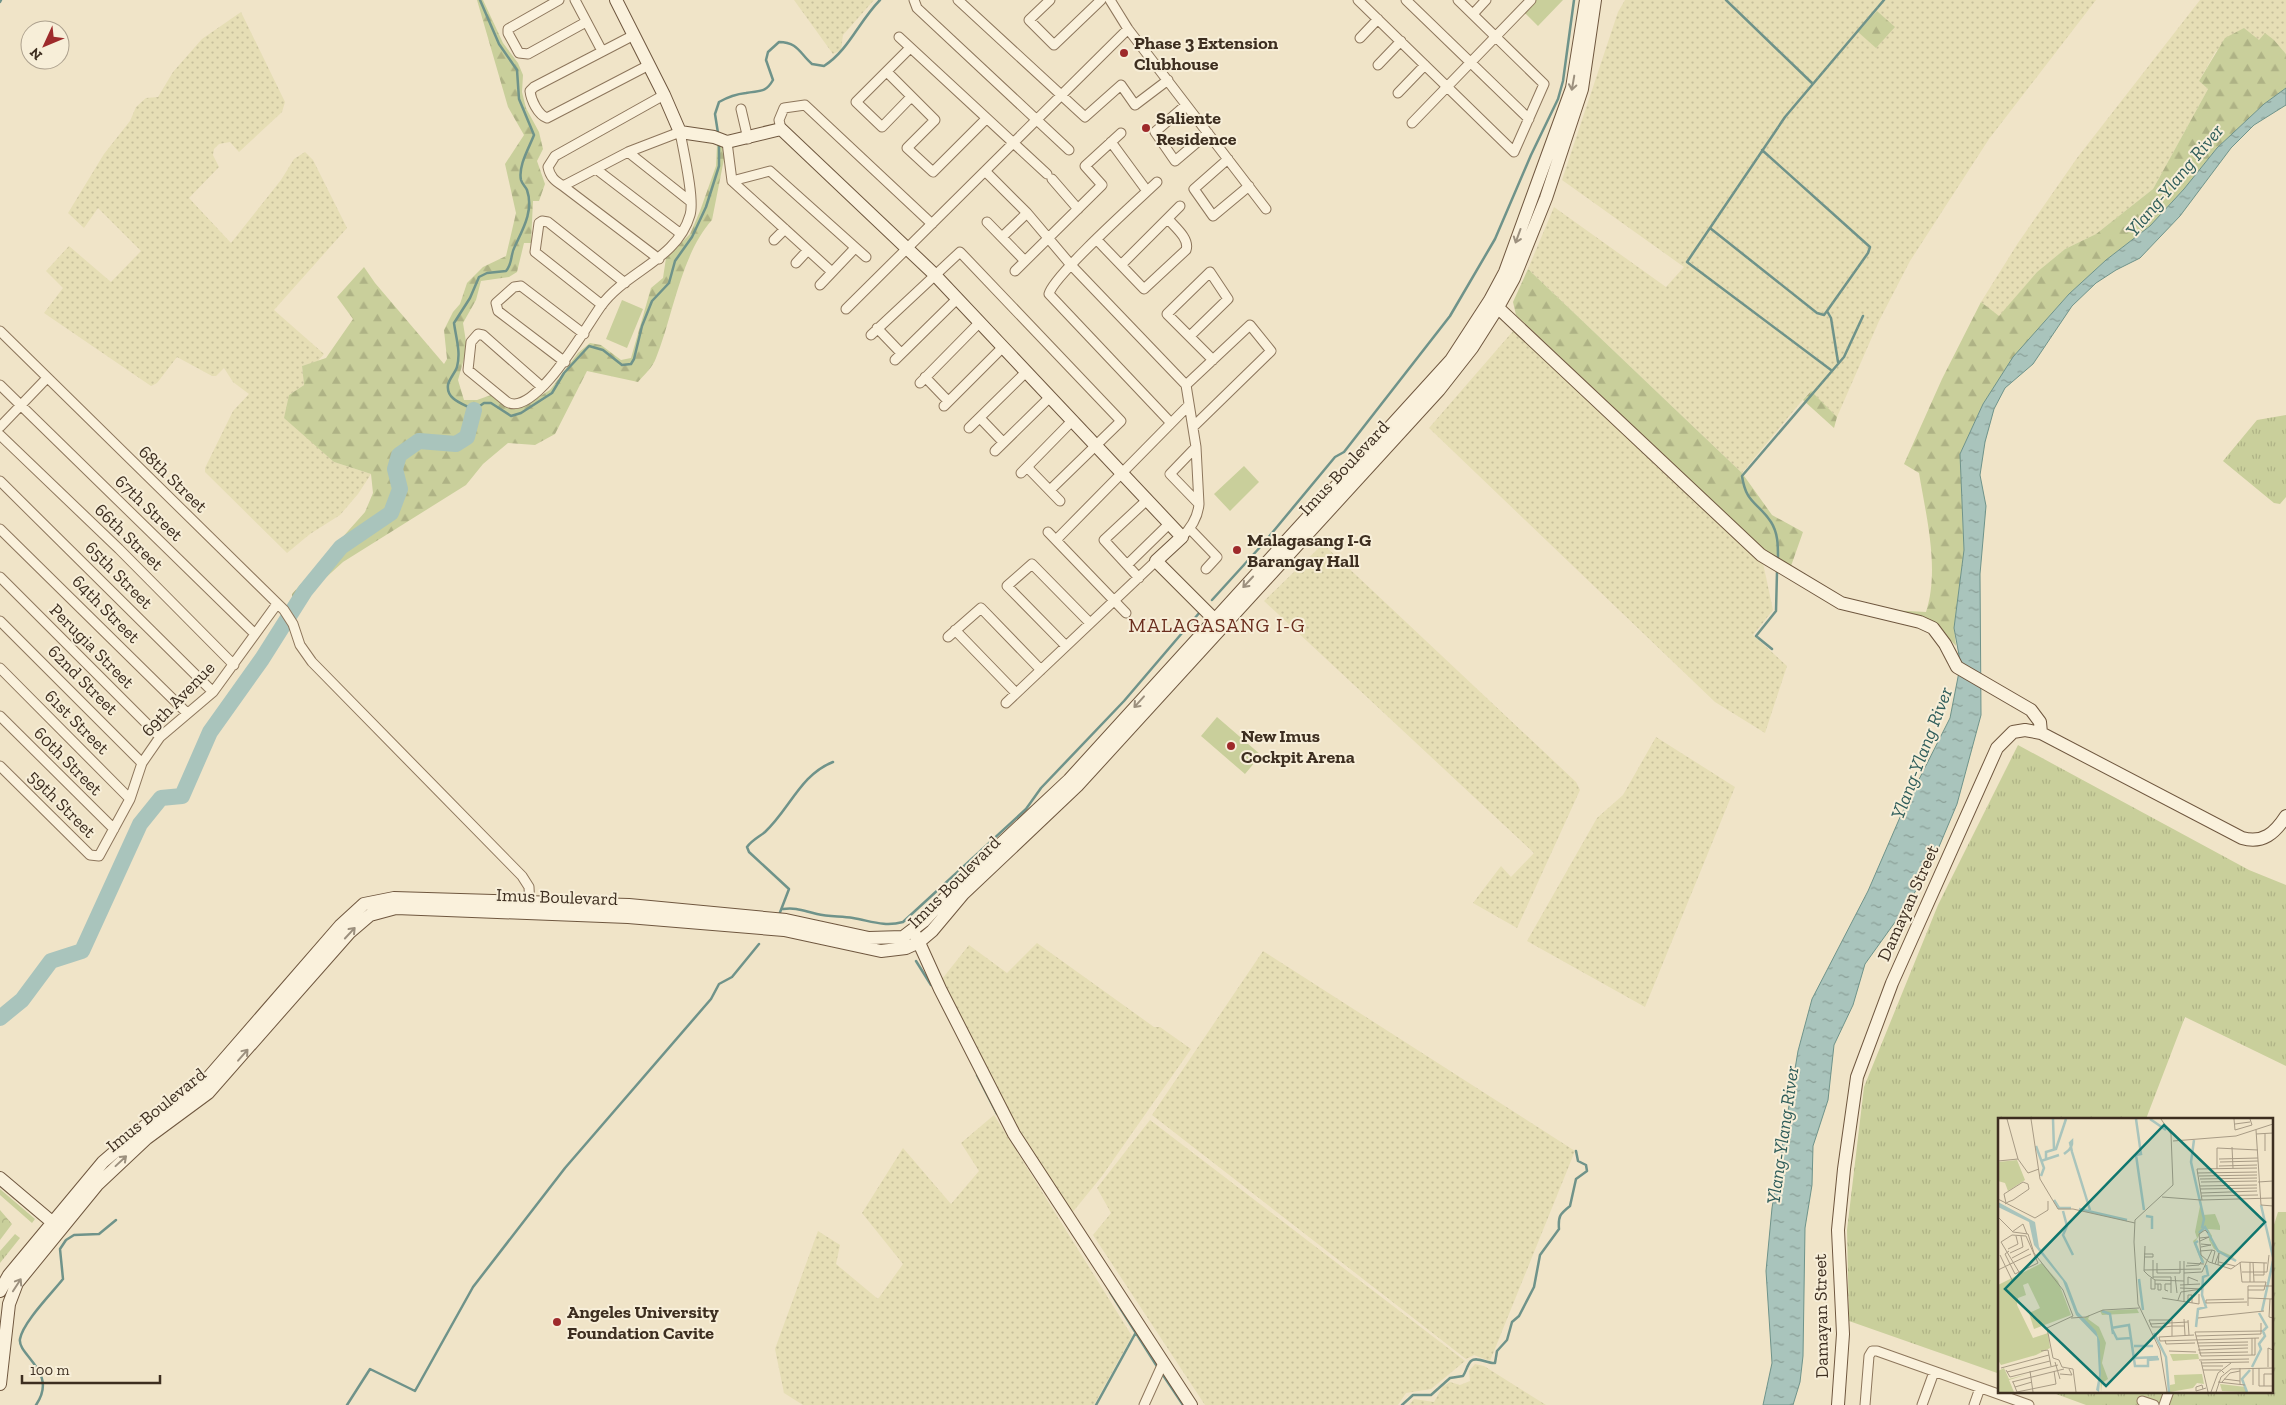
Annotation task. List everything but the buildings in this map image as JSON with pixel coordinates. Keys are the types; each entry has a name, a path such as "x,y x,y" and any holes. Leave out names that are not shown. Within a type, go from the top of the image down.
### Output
{"main road":[{"path":"616,0 680,132 721,140 748,139 781,130 908,248 1147,500 1170,523 1186,533 1156,561 1217,623"},
{"name":"Imus Boulevard","path":"1494,304 1572,88 1586,0"},
{"name":"Imus Boulevard","path":"0,1384 9,1304 18,1283 97,1185 147,1138 208,1093 360,922 370,915 396,908 629,905 786,920 880,939 903,937 914,930 956,886 1069,780 1439,390 1463,361 1494,304 1514,278 1546,198 1577,109 1582,89 1595,0"},
{"path":"1494,304 1761,555 1841,603 1927,625 1939,635 1957,667 2031,710 2040,722 2040,733"},
{"name":"Imus Boulevard","path":"0,1291 9,1275 89,1177 125,1142 208,1078 340,926 364,904 394,898 530,907 784,930 881,951 906,948 919,942 932,931 963,894 1077,786 1217,623"},
{"name":"Damayan Street","path":"1838,1405 1843,1334 1838,1230 1853,1100 1860,1068 1892,983 1997,748 2013,732 2025,730 2040,733 2242,838 2255,840 2267,837 2278,828 2286,816"},
{"path":"914,930 944,997 1014,1134 1191,1405"},
{"path":"0,1178 52,1222"}],"street":[{"path":"559,0 508,28 508,33 519,53 528,54 586,22"},
{"path":"575,0 602,52"},
{"path":"914,0 917,8 1070,150"},
{"path":"958,0 1085,118 1121,84 1135,105 1168,80"},
{"path":"1050,0 1029,20 1054,45 1101,0"},
{"path":"1110,0 1128,29 1266,209"},
{"path":"1358,0 1514,152 1544,84 1458,0"},
{"path":"1406,0 1528,119"},
{"path":"1473,14 1486,0"},
{"path":"1412,123 1531,0"},
{"path":"1360,38 1378,19"},
{"path":"846,309 1128,29"},
{"path":"634,35 532,89 531,96 542,116 549,117 649,65"},
{"path":"899,36 1049,177 1078,209"},
{"path":"1378,65 1401,41"},
{"path":"910,48 856,102 882,127 911,96"},
{"path":"1398,93 1425,65"},
{"path":"887,72 935,120 907,148 933,172 986,119"},
{"path":"659,259 553,179 548,167 555,156 664,96"},
{"path":"781,130 779,120 784,108 805,105 932,224"},
{"path":"1186,105 1155,132 1176,161 1208,133"},
{"path":"741,109 748,139"},
{"path":"542,387 483,335 475,334 471,342 468,366 470,374 510,404 519,403 542,387 565,362 602,305 625,283 659,259 682,234 691,214 691,202 680,132 628,152 563,186"},
{"path":"1015,271 1102,185 1085,166 1121,132"},
{"path":"721,140 732,181 832,272"},
{"path":"1111,142 1147,191"},
{"path":"628,152 691,202"},
{"path":"1228,159 1194,189 1213,216 1249,186"},
{"path":"596,168 682,234"},
{"path":"732,181 770,171 866,257"},
{"path":"985,171 1027,213 1071,265 1186,385 1196,447 1198,504 1198,513 1186,533 1217,557 1206,569"},
{"path":"1157,182 1071,265 1053,284 1049,294 1172,423"},
{"path":"1121,265 1180,206"},
{"path":"1002,237 1027,213"},
{"path":"1097,240 1144,289 1186,250 1186,241 1168,219"},
{"path":"602,305 535,252 539,223 542,221 548,222 625,283"},
{"path":"987,222 1025,261"},
{"path":"774,240 785,229"},
{"path":"820,285 855,248"},
{"path":"796,263 808,250"},
{"path":"957,299 898,357 874,332 934,274 960,252 1121,421 1050,490"},
{"path":"1190,336 1228,299 1210,272 1167,314 1213,360"},
{"path":"565,362 498,311 496,303 514,287 521,286 584,334"},
{"path":"979,322 922,380 946,403 1003,348"},
{"path":"1186,385 1250,325 1271,351 1193,427"},
{"name":"68th Street","path":"0,331 288,614 297,638 312,662 522,876 528,887 530,907"},
{"path":"969,428 1026,372"},
{"path":"0,427 47,378"},
{"name":"67th Street","path":"0,384 255,634"},
{"path":"995,451 1050,397"},
{"path":"1056,540 1189,405"},
{"path":"980,418 1004,442"},
{"path":"1060,501 1050,490 1024,470 1072,421"},
{"name":"66th Street","path":"0,435 119,549 234,665"},
{"path":"1196,447 1170,474 1198,504"},
{"name":"65th Street","path":"0,482 213,692"},
{"path":"1139,578 1104,540 1147,500"},
{"path":"1127,565 1170,523"},
{"name":"64th Street","path":"0,529 187,714"},
{"path":"1048,532 1126,613"},
{"path":"1006,703 1156,561"},
{"path":"1066,646 1007,586 1032,564 1090,623"},
{"name":"Perugia Street","path":"0,577 160,737"},
{"name":"69th Avenue","path":"103,851 130,799 142,763 160,737 213,692 277,604"},
{"path":"948,637 981,608 1041,670"},
{"name":"62nd Street","path":"0,620 142,763"},
{"path":"956,630 1016,693"},
{"name":"61st Street","path":"0,668 130,799"},
{"name":"60th Street","path":"0,716 114,829"},
{"name":"59th Street","path":"0,766 90,855 99,856 103,851"},
{"path":"1865,1405 1869,1356 1872,1351 2026,1405"},
{"path":"1144,1405 1163,1363"},
{"path":"1922,1405 1934,1372"},
{"path":"1974,1405 1980,1388"},
{"path":"2164,1405 2169,1392"},
{"path":"2142,1401 2154,1405"}],"shaded area":[{"path":"794,0 874,0 843,35 841,50 833,54"},
{"path":"1625,0 2096,0 1989,139 1910,261 1879,321 1837,417 1810,391 1742,473 1528,269 1554,207 1666,287 1684,267 1562,180 1618,12"},
{"path":"2200,0 2286,0 2286,54 2274,40 2259,40 2216,51 2199,81 2208,89 2153,189 2096,234 2065,249 2037,272 1999,317 1981,302 2018,243 2077,158"},
{"path":"241,12 285,102 282,112 239,152 230,142 219,144 214,149 213,155 219,167 189,198 231,243 281,180 294,159 305,152 313,160 347,228 274,310 324,354 318,361 302,366 304,385 289,395 334,462 371,474 358,494 340,515 310,534 287,553 205,472 205,468 233,411 249,394 233,382 224,368 216,376 212,376 177,357 157,383 151,386 44,313 63,288 46,271 69,246 111,282 141,251 98,208 84,228 68,213 104,154 130,121 136,107 146,98 158,97 173,72 202,39"},
{"path":"1514,330 1763,563 1773,610 1753,635 1787,666 1765,733 1715,702 1429,428"},
{"path":"1323,544 1576,782 1580,790 1517,928 1473,903 1501,866 1511,877 1534,853 1264,601"},
{"path":"1656,737 1735,787 1645,1007 1527,941 1597,818 1623,795"},
{"path":"1037,943 1154,1027 1160,1027 1191,1049 1102,1176 1072,1213 1003,1107 942,979 969,945 1007,973"},
{"path":"1263,951 1575,1151 1490,1361 1474,1355 1466,1359 1152,1115"},
{"path":"994,1115 1132,1336 1094,1405 803,1405 784,1393 775,1349 818,1231 840,1245 836,1264 878,1299 903,1264 862,1213 903,1148 951,1204 979,1171 961,1143"},
{"path":"1150,1120 1465,1361 1431,1389 1406,1393 1398,1405 1205,1405 1093,1235 1111,1213 1097,1188"},
{"path":"1475,1364 1484,1366 1546,1405 1409,1405 1414,1399 1434,1402 1443,1386 1450,1382 1460,1385 1470,1381 1469,1371"}],"green space":[{"path":"477,0 483,0 503,43 518,63 523,75 522,92 526,108 539,132 543,149 537,161 545,184 539,201 533,201 531,243 524,243 517,272 509,277 481,281 476,300 463,323 467,348 458,380 464,400 477,400 491,395 511,409 537,398 550,390 578,353 590,343 601,345 621,360 631,358 651,288 663,278 666,258 690,234 700,211 716,166 717,145 723,146 725,154 712,220 701,234 685,268 655,361 638,382 587,371 555,434 535,445 508,443 483,464 466,485 343,562 321,582 301,609 292,602 292,594 365,512 373,493 371,474 334,462 284,418 289,395 304,385 302,366 326,358 353,319 337,297 364,267 375,283 444,364 447,359 444,330 453,312 460,304 467,283 483,267 506,256 516,213 505,164 524,135 508,107"},
{"path":"1534,0 1563,0 1538,26 1523,11"},
{"path":"1877,11 1895,27 1876,48 1858,32"},
{"path":"2244,28 2259,40 2265,33 2286,54 2286,88 2264,104 2217,148 2184,189 2150,226 2106,260 2069,294 2033,335 1983,404 1960,454 1964,550 1954,628 1956,646 1933,622 1890,610 1926,612 1930,595 1932,560 1919,473 1904,464 1942,379 1981,302 1999,316 2037,272 2065,249 2096,234 2153,189 2208,89 2199,81 2225,38"},
{"path":"1528,269 1742,473 1772,515 1803,532 1791,566 1764,549 1516,315 1513,302"},
{"path":"622,300 643,309 627,348 606,339"},
{"path":"1811,391 1837,417 1834,428 1803,400"},
{"path":"2286,415 2286,497 2280,504 2274,503 2223,461 2257,420"},
{"path":"1244,466 1259,482 1230,511 1214,494"},
{"name":"New Imus Cockpit Arena","path":"1217,717 1261,755 1245,774 1201,736"},
{"path":"2018,745 2249,870 2286,885 2286,1066 2185,1017 2146,1118 1998,1118 1998,1373 1849,1321 1847,1230 1864,1087 1938,905"},
{"path":"0,1189 35,1219 32,1223 0,1195"},
{"path":"0,1210 12,1224 0,1240"},
{"path":"2278,1212 2286,1212 2286,1405 2086,1405 2051,1392 2274,1392 2274,1225"},
{"path":"15,1234 20,1238 0,1263 0,1251"}],"water":[{"path":"2286,88 2286,105 2254,125 2231,148 2180,216 2140,258 2096,283 2072,306 2033,364 2005,388 1994,409 1985,442 1980,475 1986,506 1980,574 1981,715 1957,804 1933,861 1908,904 1865,964 1853,1005 1834,1045 1828,1100 1813,1146 1812,1185 1805,1228 1803,1356 1800,1382 1793,1405 1763,1405 1772,1363 1766,1271 1772,1208 1798,1051 1812,999 1868,891 1901,815 1950,718 1959,672 1959,655 1954,628 1964,550 1960,454 1983,404 2013,357 2069,294 2106,260 2150,226 2184,189 2217,148 2264,104"}],"waterway":[{"path":"480,0 499,44 517,70 519,99 534,135 522,163 520,175 529,197 528,212 524,226 513,249 510,265 506,271 487,273 479,277 470,298 454,323 458,361 448,385 448,390 456,401 474,410 484,403 491,403 511,416 521,413 552,393 564,373 589,346 603,350 622,365 631,364 642,326 652,301 669,283 675,261 692,237 706,207 719,166 719,143"},
{"path":"718,133 715,114 719,102 735,95 761,91 767,88 773,80 766,60 768,52 779,42 795,46 812,64 824,66 847,44 880,0"},
{"path":"1212,600 1262,545 1335,457 1344,452 1450,316 1495,239 1531,155 1558,99 1563,81 1574,0"},
{"path":"1726,0 1813,84"},
{"path":"1831,370 1687,262 1785,117 1884,0"},
{"path":"1762,150 1870,247 1868,253 1827,311 1831,318 1838,362"},
{"path":"1710,228 1817,313 1824,315 1827,311"},
{"path":"1778,558 1775,530 1766,515 1746,492 1742,476 1844,357 1863,316"},
{"path":"0,1018 22,1000 51,961 82,951 140,824 161,798 182,796 210,732 262,659 305,591 341,547 391,513 400,489 395,469 399,455 419,441 456,444 467,437 474,410"},
{"path":"1772,649 1756,636 1776,611 1777,572"},
{"path":"783,909 796,909 822,915 884,924 903,922 1026,809 1041,788 1124,701 1200,612"},
{"path":"779,915 789,889 749,852 747,847 774,823 812,775 833,762"},
{"path":"347,1405 370,1369 415,1391 473,1287 565,1168 711,999 719,984 732,977 759,944"},
{"path":"916,961 931,985"},
{"path":"977,1075 997,1114"},
{"path":"1402,1405 1413,1395 1431,1395 1450,1378 1463,1376 1473,1360 1495,1363 1497,1351 1507,1340 1512,1322 1519,1316 1534,1287 1540,1255 1559,1229 1560,1216 1570,1206 1576,1179 1587,1171 1586,1165 1578,1161 1576,1151"},
{"path":"36,1405 42,1393 43,1383 36,1366 21,1345 22,1332 32,1316 63,1279 60,1249 66,1240 74,1235 99,1234 116,1220"},
{"path":"1110,1292 1158,1368"},
{"path":"1096,1405 1135,1334"},
{"path":"1161,1372 1183,1405"}],"place":[{"name":"Phase 3 Extension Clubhouse","path":"1124,53"},
{"name":"Saliente Residence","path":"1146,128"},
{"name":"Malagasang I-G Barangay Hall","path":"1237,550"},
{"name":"New Imus Cockpit Arena","path":"1231,746"},
{"name":"Angeles University Foundation Cavite","path":"557,1322"}],"district":[{"name":"MALAGASANG I-G","path":"1217,625"}],"water label":[{"name":"Ylang-Ylang River","path":"2174,180"},
{"name":"Ylang-Ylang River","path":"1921,753"},
{"name":"Ylang-Ylang River","path":"1782,1135"}]}
